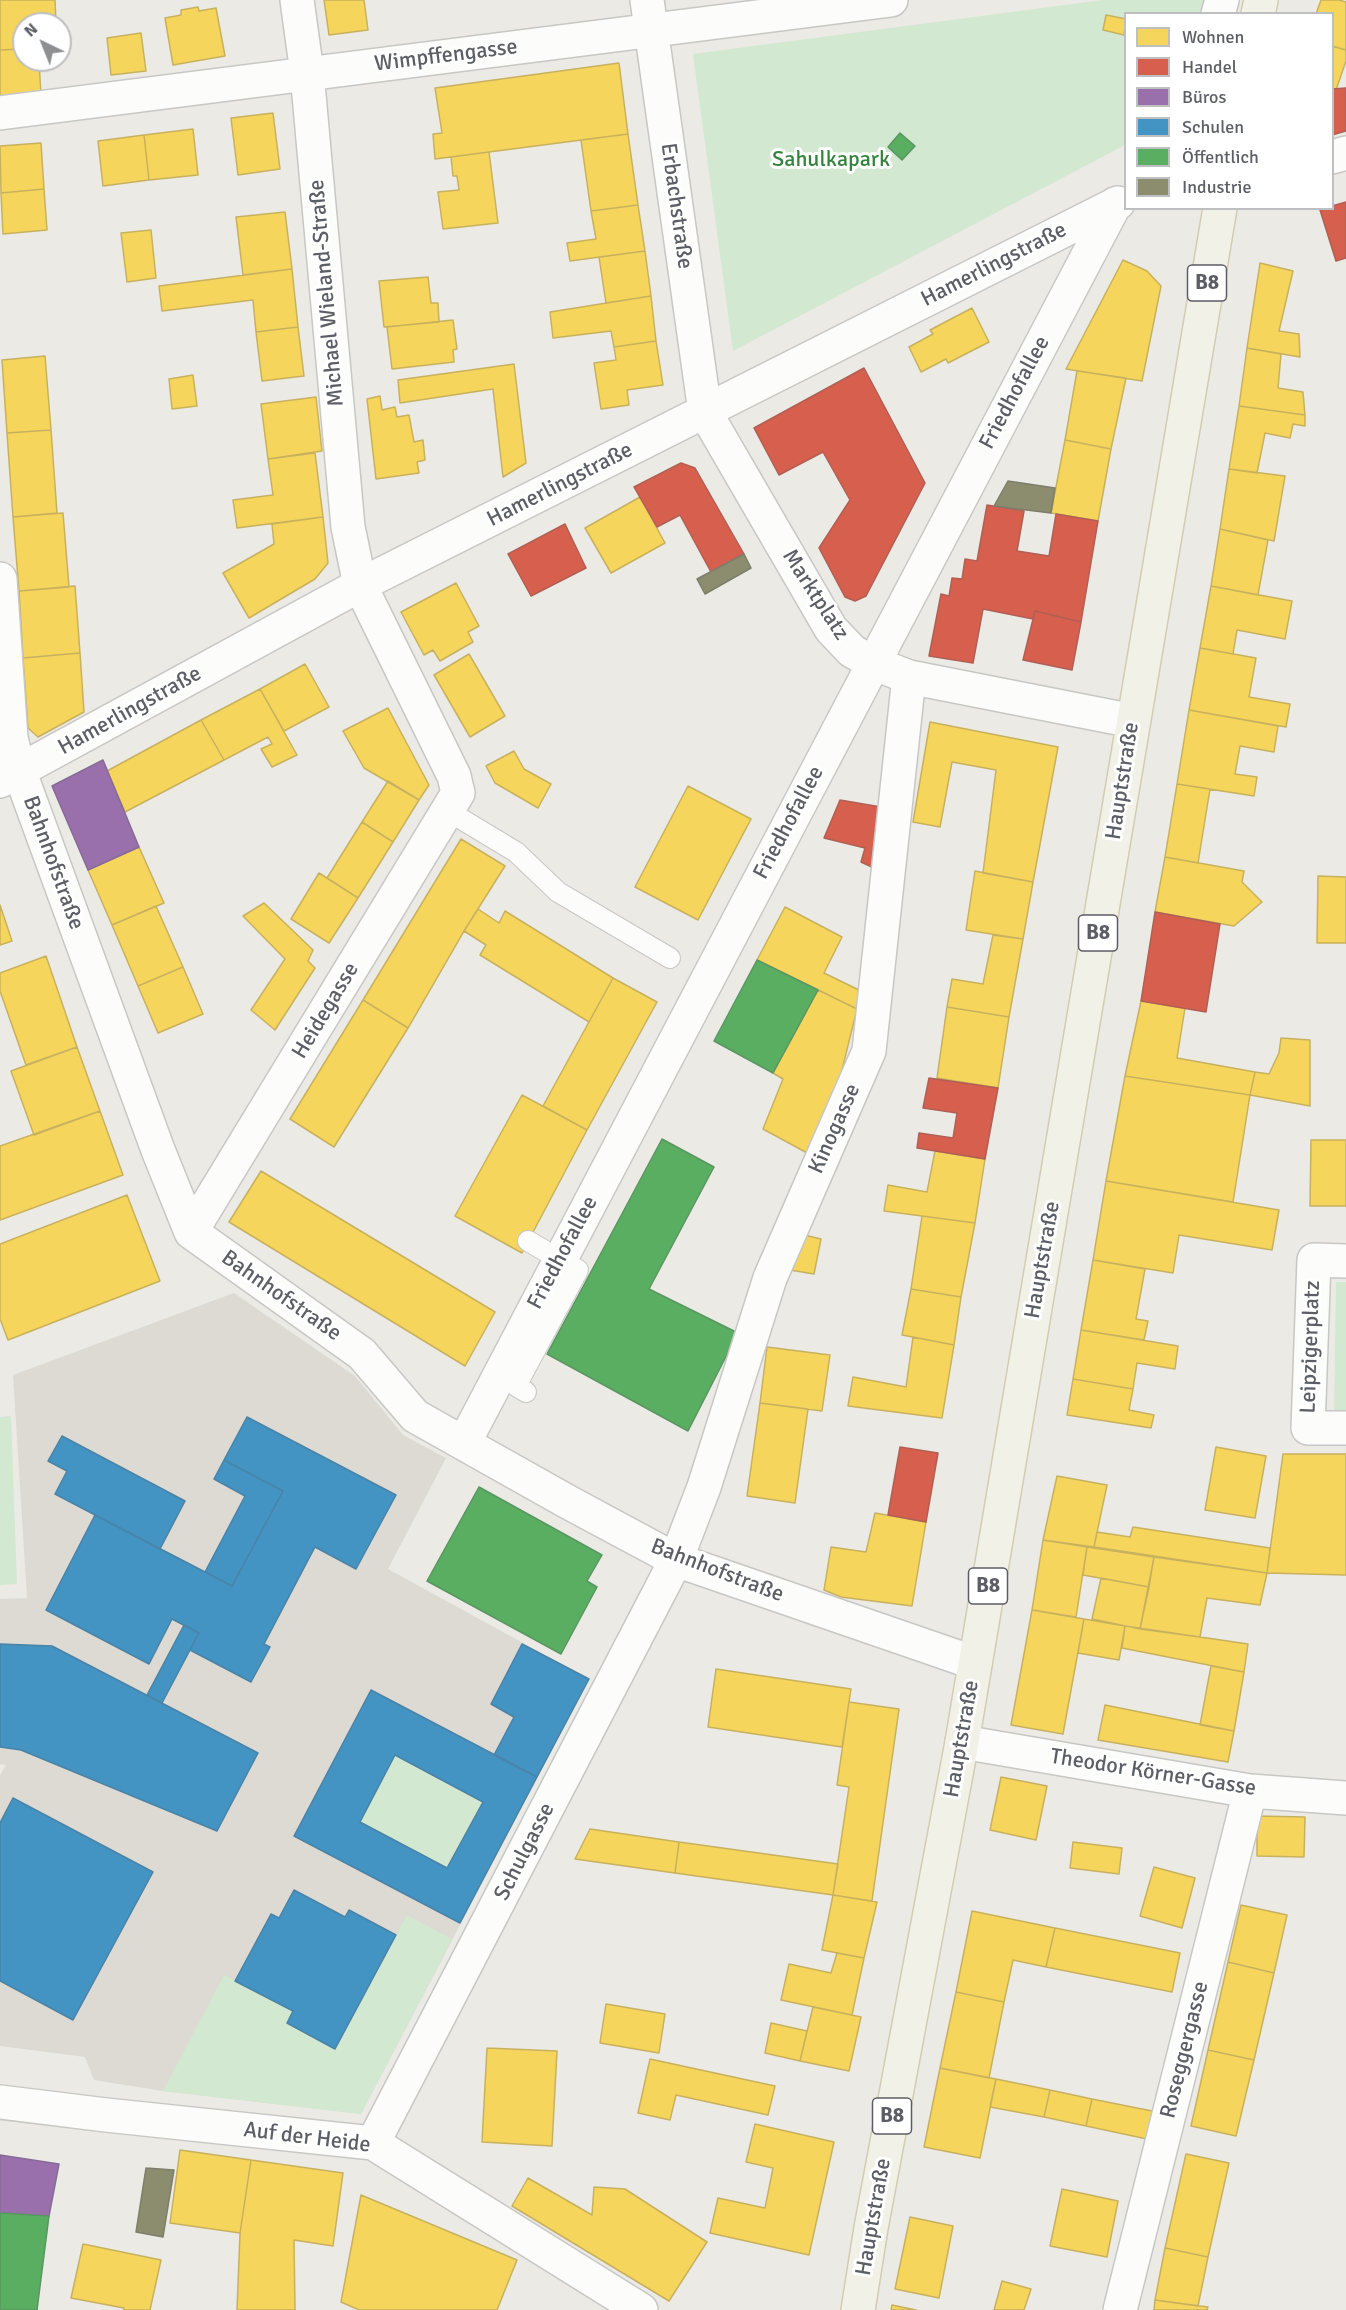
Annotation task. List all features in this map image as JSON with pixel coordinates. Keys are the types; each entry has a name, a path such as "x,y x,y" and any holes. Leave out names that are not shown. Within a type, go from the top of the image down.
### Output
{"main road":[{"name":"Hauptstraße","path":"858,2310 871,2228 962,1742 1220,210"}],"street":[{"name":"Michael Wieland-Straße","path":"297,0 307,73 348,527 360,585 454,776 453,799"},
{"name":"Wimpffengasse","path":"0,113 307,73 650,16 891,0"},
{"name":"Erbachstraße","path":"650,16 705,412"},
{"name":"Hamerlingstraße","path":"9,775 360,585 1120,202"},
{"name":"Friedhofallee","path":"464,1443 873,663 1120,202"},
{"name":"Marktplatz","path":"705,412 831,629 852,651 873,663 909,677 1133,721"},
{"name":"Bahnhofstraße","path":"0,579 11,738 9,775 191,1232 362,1354 415,1416 568,1503 676,1560 975,1663"},
{"name":"Kinogasse","path":"676,1560 704,1487 789,1221 869,1051 909,677"},
{"name":"Heidegasse","path":"191,1232 453,799"},
{"name":"Leipzigerplatz","path":"1346,1261 1314,1260 1308,1428 1346,1428"},
{"name":"Schulgasse","path":"373,2143 676,1560"},
{"name":"Theodor Körner-Gasse","path":"962,1742 1250,1791 1346,1798"},
{"name":"Roseggergasse","path":"1120,2310 1250,1791"},
{"name":"Auf der Heide","path":"0,2102 373,2143 641,2310"}],"lane":[{"path":"453,799 516,852 558,892 670,958"},
{"path":"526,1392 516,1386 578,1270 528,1240"}],"shaded area":[{"path":"234,1293 355,1376 403,1435 446,1458 388,1569 589,1679 361,2114 163,2091 94,2080 85,2057 0,2046 0,1775 6,1765 0,1764 0,1599 27,1598 13,1375"}],"green space":[{"name":"Sahulkapark","path":"1103,0 1208,0 1205,12 1124,12 1124,146 733,351 693,54"},
{"path":"1336,1282 1346,1282 1346,1416 1334,1415"},
{"path":"11,1416 17,1584 0,1585 0,1417"},
{"path":"395,1755 483,1802 447,1868 360,1822"},
{"path":"407,1915 452,1939 361,2114 163,2091 224,1975 293,2011 287,2023 335,2048"}],"building: Wohnen":[{"path":"0,0 55,0 56,12 12,12 12,50 0,50"},
{"path":"324,0 364,0 368,30 329,35"},
{"path":"1321,0 1346,2 1346,50 1334,47 1334,12 1317,12"},
{"path":"198,7 199,11 216,8 225,56 173,65 165,18 181,15 181,10"},
{"path":"1106,15 1124,19 1124,35 1103,30"},
{"path":"141,33 146,71 111,75 107,38"},
{"path":"1334,47 1346,50 1346,61 1336,90 1334,90"},
{"path":"0,50 12,50 12,72 40,72 41,96 4,98 0,95"},
{"path":"619,63 628,134 435,159 433,134 442,133 435,88"},
{"path":"273,113 280,169 238,175 231,118"},
{"path":"193,129 198,175 149,180 144,135"},
{"path":"628,134 638,205 591,211 581,140"},
{"path":"144,135 149,180 103,186 98,141"},
{"path":"41,143 44,189 1,193 0,146"},
{"path":"489,152 498,223 443,229 438,192 459,190 457,176 453,176 451,157"},
{"path":"44,189 47,230 3,234 1,193"},
{"path":"638,205 645,251 570,261 567,243 596,239 591,211"},
{"path":"285,212 292,269 243,275 236,217"},
{"path":"151,230 156,278 127,282 121,233"},
{"path":"645,251 651,296 606,303 599,257"},
{"path":"1123,260 1147,271 1161,286 1142,381 1066,369"},
{"path":"1260,263 1293,271 1279,331 1299,334 1300,357 1247,348"},
{"path":"292,269 298,327 256,332 253,300 162,311 159,286"},
{"path":"428,277 431,303 438,303 439,322 384,327 379,281"},
{"path":"651,296 656,341 614,347 611,331 553,338 550,312"},
{"path":"972,308 989,342 948,363 946,359 921,372 909,347 933,334 930,330"},
{"path":"453,320 457,349 453,350 454,362 392,369 387,327"},
{"path":"298,327 304,376 262,381 256,332"},
{"path":"656,341 663,385 627,390 629,405 601,409 594,363 616,360 614,347"},
{"path":"1247,348 1281,354 1278,388 1303,392 1305,415 1239,406"},
{"path":"45,356 51,430 7,433 2,360"},
{"path":"514,364 526,463 503,477 493,389 400,403 398,380"},
{"path":"1077,371 1126,378 1111,449 1065,440"},
{"path":"193,375 197,406 172,409 169,379"},
{"path":"380,396 382,410 395,407 397,417 409,415 414,442 423,440 425,460 417,462 419,473 376,479 367,399"},
{"path":"316,397 322,451 268,459 261,404"},
{"path":"1239,406 1305,415 1305,426 1293,424 1290,438 1265,433 1257,473 1229,469"},
{"path":"51,430 57,513 13,517 7,433"},
{"path":"1065,440 1111,449 1098,521 1051,513"},
{"path":"315,453 323,517 237,528 233,500 273,495 268,459"},
{"path":"1229,469 1285,476 1274,541 1220,529"},
{"path":"640,497 665,543 611,573 585,528"},
{"path":"63,513 69,587 19,591 13,517"},
{"path":"323,517 328,563 315,579 249,618 223,573 274,544 272,524"},
{"path":"1220,529 1268,540 1258,595 1211,586"},
{"path":"456,583 479,626 468,632 473,642 440,661 433,650 424,655 401,612"},
{"path":"75,586 80,653 23,658 19,591"},
{"path":"1211,586 1292,601 1285,639 1237,630 1233,654 1200,648"},
{"path":"1200,648 1256,658 1249,697 1290,704 1286,727 1189,710"},
{"path":"80,653 84,712 38,737 28,728 23,658"},
{"path":"469,654 505,716 470,737 434,675"},
{"path":"305,664 329,707 284,731 260,689"},
{"path":"260,689 297,755 272,767 261,749 272,744 268,737 224,760 201,720"},
{"path":"388,708 429,785 419,800 364,768 343,731"},
{"path":"1189,710 1278,726 1274,752 1240,746 1235,774 1257,777 1254,796 1177,784"},
{"path":"201,720 224,760 125,812 107,771"},
{"path":"930,722 1058,747 1033,882 983,873 996,770 952,762 940,827 913,822"},
{"path":"514,751 524,769 551,784 538,808 495,783 486,766"},
{"path":"388,781 419,800 393,842 362,822"},
{"path":"1177,784 1210,789 1198,863 1165,857"},
{"path":"688,786 751,819 698,920 635,887"},
{"path":"362,822 393,842 358,898 327,878"},
{"path":"461,839 505,866 408,1028 363,1000"},
{"path":"139,847 164,903 112,925 88,870"},
{"path":"1165,857 1244,871 1242,882 1262,902 1234,926 1155,912"},
{"path":"975,871 1033,882 1023,939 966,930"},
{"path":"319,873 358,898 329,943 291,919"},
{"path":"1318,876 1346,877 1346,943 1317,943"},
{"path":"264,903 313,950 308,961 315,968 275,1030 251,1010 285,959 243,916"},
{"path":"0,905 12,941 0,945"},
{"path":"156,906 183,967 138,986 112,925"},
{"path":"785,907 842,937 824,973 859,990 857,1009 757,960"},
{"path":"478,909 499,923 505,911 613,978 589,1022 480,955 486,945 464,931"},
{"path":"993,935 1023,939 1009,1017 947,1007 952,979 983,984"},
{"path":"46,956 77,1047 26,1065 0,991 0,973"},
{"path":"183,967 203,1014 158,1033 138,986"},
{"path":"613,978 657,1002 587,1130 543,1106"},
{"path":"818,990 857,1009 838,1086 809,1154 763,1129 783,1079 773,1073"},
{"path":"363,1000 408,1028 334,1147 290,1119"},
{"path":"1141,1001 1185,1008 1177,1058 1255,1072 1250,1095 1125,1076"},
{"path":"947,1007 1009,1017 998,1088 937,1078"},
{"path":"1281,1038 1310,1040 1310,1106 1250,1095 1255,1072 1269,1074 1279,1053"},
{"path":"77,1047 100,1111 34,1135 11,1071"},
{"path":"1125,1076 1250,1095 1233,1202 1106,1181"},
{"path":"522,1095 587,1130 522,1253 455,1216"},
{"path":"100,1111 123,1175 0,1220 0,1146"},
{"path":"1311,1140 1346,1140 1346,1206 1310,1206"},
{"path":"935,1151 985,1159 975,1223 884,1211 888,1185 927,1192"},
{"path":"261,1171 495,1312 465,1366 229,1222"},
{"path":"1106,1181 1279,1210 1272,1250 1179,1235 1173,1273 1093,1260"},
{"path":"127,1195 160,1281 8,1340 0,1319 0,1244"},
{"path":"922,1216 975,1223 961,1297 911,1289"},
{"path":"800,1234 821,1239 814,1274 784,1269"},
{"path":"1093,1260 1145,1269 1136,1319 1148,1321 1144,1340 1081,1330"},
{"path":"911,1289 961,1297 954,1345 902,1335"},
{"path":"1081,1330 1178,1346 1175,1369 1137,1363 1133,1389 1073,1379"},
{"path":"913,1337 954,1345 942,1418 848,1406 853,1377 906,1387"},
{"path":"767,1347 830,1355 822,1411 760,1403"},
{"path":"1073,1379 1133,1389 1129,1410 1154,1415 1151,1428 1067,1415"},
{"path":"760,1403 808,1409 795,1503 747,1496"},
{"path":"1216,1447 1266,1456 1255,1518 1205,1510"},
{"path":"1283,1454 1346,1454 1346,1575 1267,1573"},
{"path":"1057,1476 1107,1485 1094,1547 1043,1540"},
{"path":"875,1513 926,1522 912,1606 841,1597 824,1590 831,1547 866,1552"},
{"path":"1133,1527 1270,1548 1267,1573 1094,1547 1097,1532 1130,1537"},
{"path":"1043,1540 1087,1547 1076,1617 1032,1610"},
{"path":"1087,1547 1154,1557 1149,1587 1083,1575"},
{"path":"1154,1557 1267,1573 1260,1605 1207,1598 1200,1637 1140,1629"},
{"path":"1101,1578 1149,1587 1140,1629 1092,1619"},
{"path":"1032,1610 1084,1619 1063,1734 1011,1725"},
{"path":"1084,1619 1125,1626 1119,1660 1078,1653"},
{"path":"1125,1626 1248,1644 1244,1672 1122,1648"},
{"path":"1211,1666 1244,1672 1234,1731 1200,1725"},
{"path":"716,1669 851,1689 842,1747 708,1727"},
{"path":"849,1702 899,1709 872,1901 833,1895 849,1787 837,1785"},
{"path":"1105,1705 1234,1731 1228,1762 1098,1740"},
{"path":"1001,1777 1047,1786 1036,1840 990,1830"},
{"path":"1257,1816 1305,1817 1304,1857 1257,1856"},
{"path":"590,1829 679,1842 675,1873 575,1859"},
{"path":"679,1842 838,1864 833,1895 675,1873"},
{"path":"1073,1842 1122,1848 1119,1874 1070,1868"},
{"path":"1154,1867 1195,1878 1182,1928 1140,1916"},
{"path":"833,1895 877,1902 864,1958 822,1950"},
{"path":"1241,1905 1287,1915 1274,1973 1228,1962"},
{"path":"972,1911 1055,1928 1046,1967 1013,1960 1004,2002 956,1992"},
{"path":"1055,1928 1180,1953 1172,1992 1046,1967"},
{"path":"837,1953 864,1958 852,2015 781,2000 789,1964 831,1973"},
{"path":"1228,1962 1274,1973 1254,2060 1208,2050"},
{"path":"956,1992 1004,2002 989,2078 940,2068"},
{"path":"606,2004 665,2014 659,2053 600,2043"},
{"path":"813,2007 861,2017 849,2071 800,2061"},
{"path":"771,2023 807,2031 800,2061 765,2053"},
{"path":"487,2048 557,2051 552,2146 482,2142"},
{"path":"1208,2050 1254,2060 1236,2136 1191,2126"},
{"path":"650,2059 775,2086 768,2115 676,2095 670,2120 638,2113"},
{"path":"940,2068 996,2079 980,2158 924,2147"},
{"path":"996,2079 1050,2090 1044,2117 990,2107"},
{"path":"1050,2090 1092,2099 1086,2126 1044,2117"},
{"path":"1092,2099 1152,2111 1147,2139 1086,2126"},
{"path":"755,2124 834,2142 809,2255 710,2233 718,2198 765,2208 773,2168 746,2162"},
{"path":"180,2150 251,2160 240,2233 170,2223"},
{"path":"1186,2154 1229,2163 1208,2257 1165,2248"},
{"path":"251,2160 343,2173 333,2246 294,2240 295,2310 237,2310 240,2233"},
{"path":"528,2178 592,2215 594,2187 625,2189 707,2242 669,2301 512,2206"},
{"path":"1062,2189 1118,2201 1107,2257 1050,2246"},
{"path":"361,2195 517,2260 497,2310 359,2310 341,2302"},
{"path":"910,2217 953,2226 939,2298 895,2289"},
{"path":"83,2244 161,2260 150,2310 124,2310 124,2308 71,2298"},
{"path":"1165,2248 1208,2257 1198,2306 1155,2300"},
{"path":"1002,2281 1031,2289 1024,2310 994,2310"},
{"path":"1155,2300 1208,2307 1207,2310 1154,2310"},
{"path":"892,2305 916,2310 891,2310"}],"building: Handel":[{"path":"1346,88 1346,131 1334,134 1334,89"},
{"path":"1346,202 1346,258 1336,261 1320,210 1334,210 1334,205"},
{"path":"864,368 925,483 866,596 855,601 845,597 819,548 850,500 823,452 779,475 754,428"},
{"path":"681,463 695,468 744,554 711,572 680,515 657,527 634,487"},
{"path":"987,505 1024,511 1017,551 1049,556 1056,514 1098,521 1081,622 1035,611 1033,619 983,609 973,663 929,656 941,594 949,596 952,578 962,579 965,559 977,561"},
{"path":"565,524 586,568 531,596 508,554"},
{"path":"1035,611 1081,622 1072,670 1023,660"},
{"path":"840,800 887,808 876,869 861,862 865,848 824,838"},
{"path":"1155,912 1220,924 1206,1012 1141,1001"},
{"path":"929,1078 998,1088 985,1159 917,1148 919,1133 953,1138 957,1113 923,1108"},
{"path":"900,1447 938,1453 926,1522 888,1515"}],"building: Büros":[{"path":"103,760 139,847 88,870 52,786"},
{"path":"0,2155 59,2164 49,2216 0,2213"}],"building: Schulen":[{"path":"247,1417 396,1495 356,1569 315,1547 264,1644 270,1647 251,1682 190,1650 199,1633 172,1619 149,1664 46,1610 95,1515 232,1586 283,1491 224,1460"},
{"path":"62,1436 185,1501 160,1549 55,1494 67,1471 48,1461"},
{"path":"224,1460 283,1491 232,1586 205,1572 245,1496 214,1479"},
{"path":"184,1625 199,1633 162,1703 147,1695"},
{"path":"0,1644 52,1646 258,1753 217,1831 21,1750 0,1747"},
{"path":"522,1644 589,1679 537,1777 494,1755 514,1717 491,1704"},
{"path":"371,1690 537,1777 460,1923 294,1836","holes":["395,1755 483,1802 447,1868 360,1822"]},
{"path":"13,1798 153,1872 73,2020 0,1981 0,1823"},
{"path":"294,1890 345,1917 349,1910 396,1935 335,2049 287,2023 293,2011 235,1981 271,1914 279,1918"}],"building: Öffentlich":[{"path":"900,133 915,146 902,160 888,147"},
{"path":"757,960 818,990 773,1073 714,1041"},
{"path":"662,1139 714,1167 649,1289 738,1333 688,1431 547,1354"},
{"path":"479,1487 602,1555 587,1581 597,1587 561,1654 427,1581"},
{"path":"0,2213 49,2216 37,2310 0,2310"}],"building: Industrie":[{"path":"1008,481 1055,488 1051,513 994,506"},
{"path":"744,554 751,568 705,594 697,579"},
{"path":"146,2168 174,2170 163,2237 136,2232"}]}
